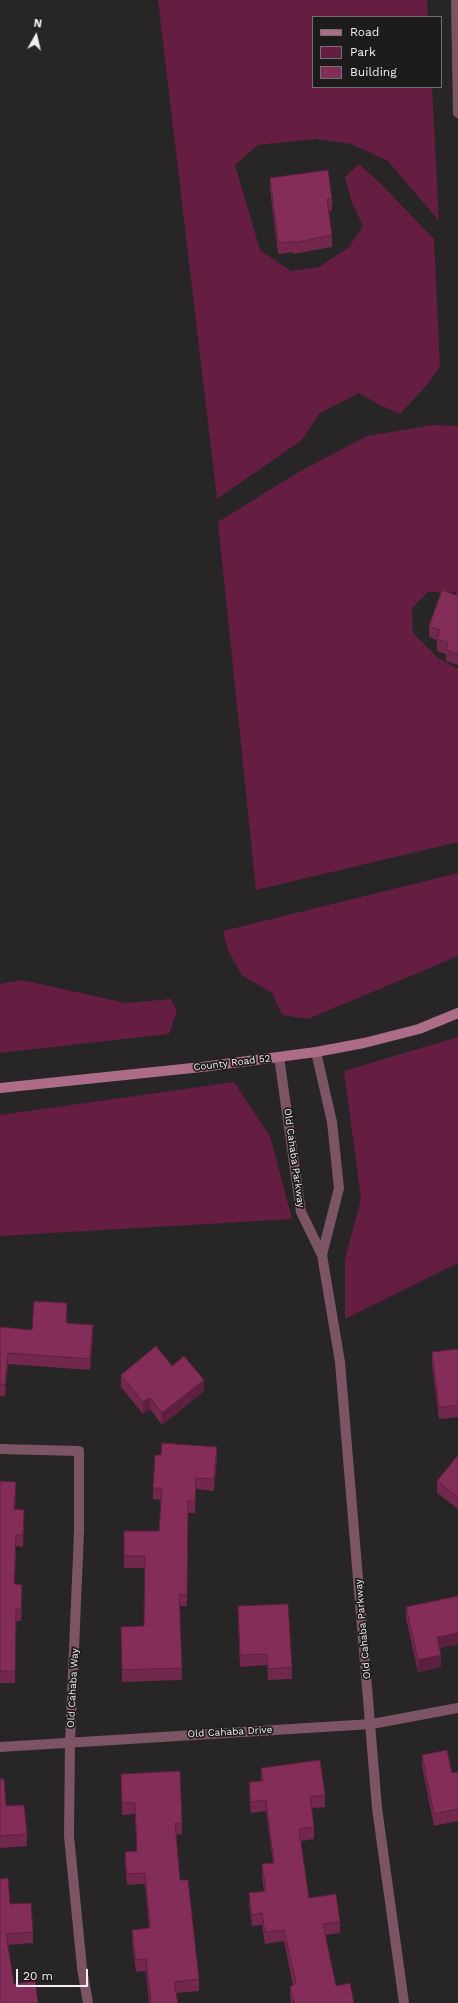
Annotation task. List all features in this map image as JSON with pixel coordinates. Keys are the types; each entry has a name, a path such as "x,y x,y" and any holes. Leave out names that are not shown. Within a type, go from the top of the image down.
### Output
{"main road":[{"name":"County Road 52","path":"0,1088 202,1067 316,1052 364,1043 419,1029 458,1013"}],"street":[{"path":"456,0 458,113"},
{"name":"Old Cahaba Parkway","path":"316,1052 332,1122 339,1188 322,1255"},
{"name":"Old Cahaba Parkway","path":"279,1057 289,1116 301,1212 322,1255 340,1362 372,1724 377,1808 404,2003"},
{"name":"Old Cahaba Way","path":"0,1449 80,1451 79,1532 70,1742 69,1836 82,1968 88,2003"},
{"name":"Old Cahaba Drive","path":"0,1747 372,1724 458,1708"}],"green space":[{"path":"158,0 427,0 428,16 312,16 312,88 432,88 439,221 388,161 351,144 316,139 258,145 235,165 260,250 291,271 319,267 349,247 363,226 351,200 345,177 359,164 381,184 434,239 440,366 428,384 400,414 381,406 359,393 320,413 302,440 217,499"},
{"path":"433,425 458,426 458,592 428,592 412,608 413,633 438,658 458,669 458,842 256,890 218,522 302,470 367,436"},
{"path":"458,873 458,956 308,1019 282,1015 272,993 242,975 228,951 223,931"},
{"path":"22,980 126,1003 171,999 177,1011 169,1034 0,1053 0,984"},
{"path":"458,1037 458,1263 345,1319 345,1259 361,1199 344,1071"},
{"path":"234,1082 270,1136 292,1219 0,1236 0,1115"}],"building":[{"path":"328,170 332,199 327,199 332,235 293,243 293,241 280,243 278,241 270,178"},
{"path":"458,588 458,654 446,650 448,643 437,639 440,630 429,626 442,590 456,595"},
{"path":"34,1301 67,1303 66,1323 93,1325 90,1359 8,1353 5,1385 0,1384 0,1327 32,1330"},
{"path":"156,1346 172,1366 184,1356 204,1380 162,1413 150,1398 143,1402 121,1375"},
{"path":"458,1349 458,1405 439,1408 432,1352"},
{"path":"162,1443 217,1447 214,1479 196,1478 195,1502 188,1501 187,1595 179,1594 182,1668 122,1670 121,1627 144,1626 145,1556 124,1556 124,1531 159,1531 162,1488 153,1488 155,1455 161,1455"},
{"path":"458,1455 458,1497 437,1481"},
{"path":"0,1481 16,1482 14,1509 24,1510 23,1535 16,1535 14,1584 22,1585 21,1609 16,1609 15,1671 0,1671"},
{"path":"458,1596 458,1633 437,1637 441,1655 418,1660 406,1607"},
{"path":"288,1604 292,1667 268,1669 267,1654 240,1655 238,1606"},
{"path":"447,1750 452,1773 458,1772 458,1809 434,1814 422,1755"},
{"path":"320,1760 325,1795 310,1797 314,1827 299,1829 309,1898 336,1894 340,1922 323,1924 336,1986 350,1983 354,2003 294,2003 290,1987 296,1983 284,1930 265,1932 262,1913 252,1915 249,1893 266,1891 262,1864 274,1863 266,1800 251,1802 249,1782 263,1781 261,1768"},
{"path":"180,1771 182,1823 175,1823 180,1880 188,1880 199,1979 174,1982 178,2003 151,2003 146,1959 136,1960 132,1930 150,1928 145,1873 127,1874 125,1852 137,1851 135,1803 122,1803 121,1774"},
{"path":"0,1779 4,1779 6,1806 24,1805 27,1834 0,1836"},
{"path":"8,1878 10,1904 31,1903 33,1932 6,1934 14,1984 35,1981 38,2003 0,2003 0,1879"}]}
